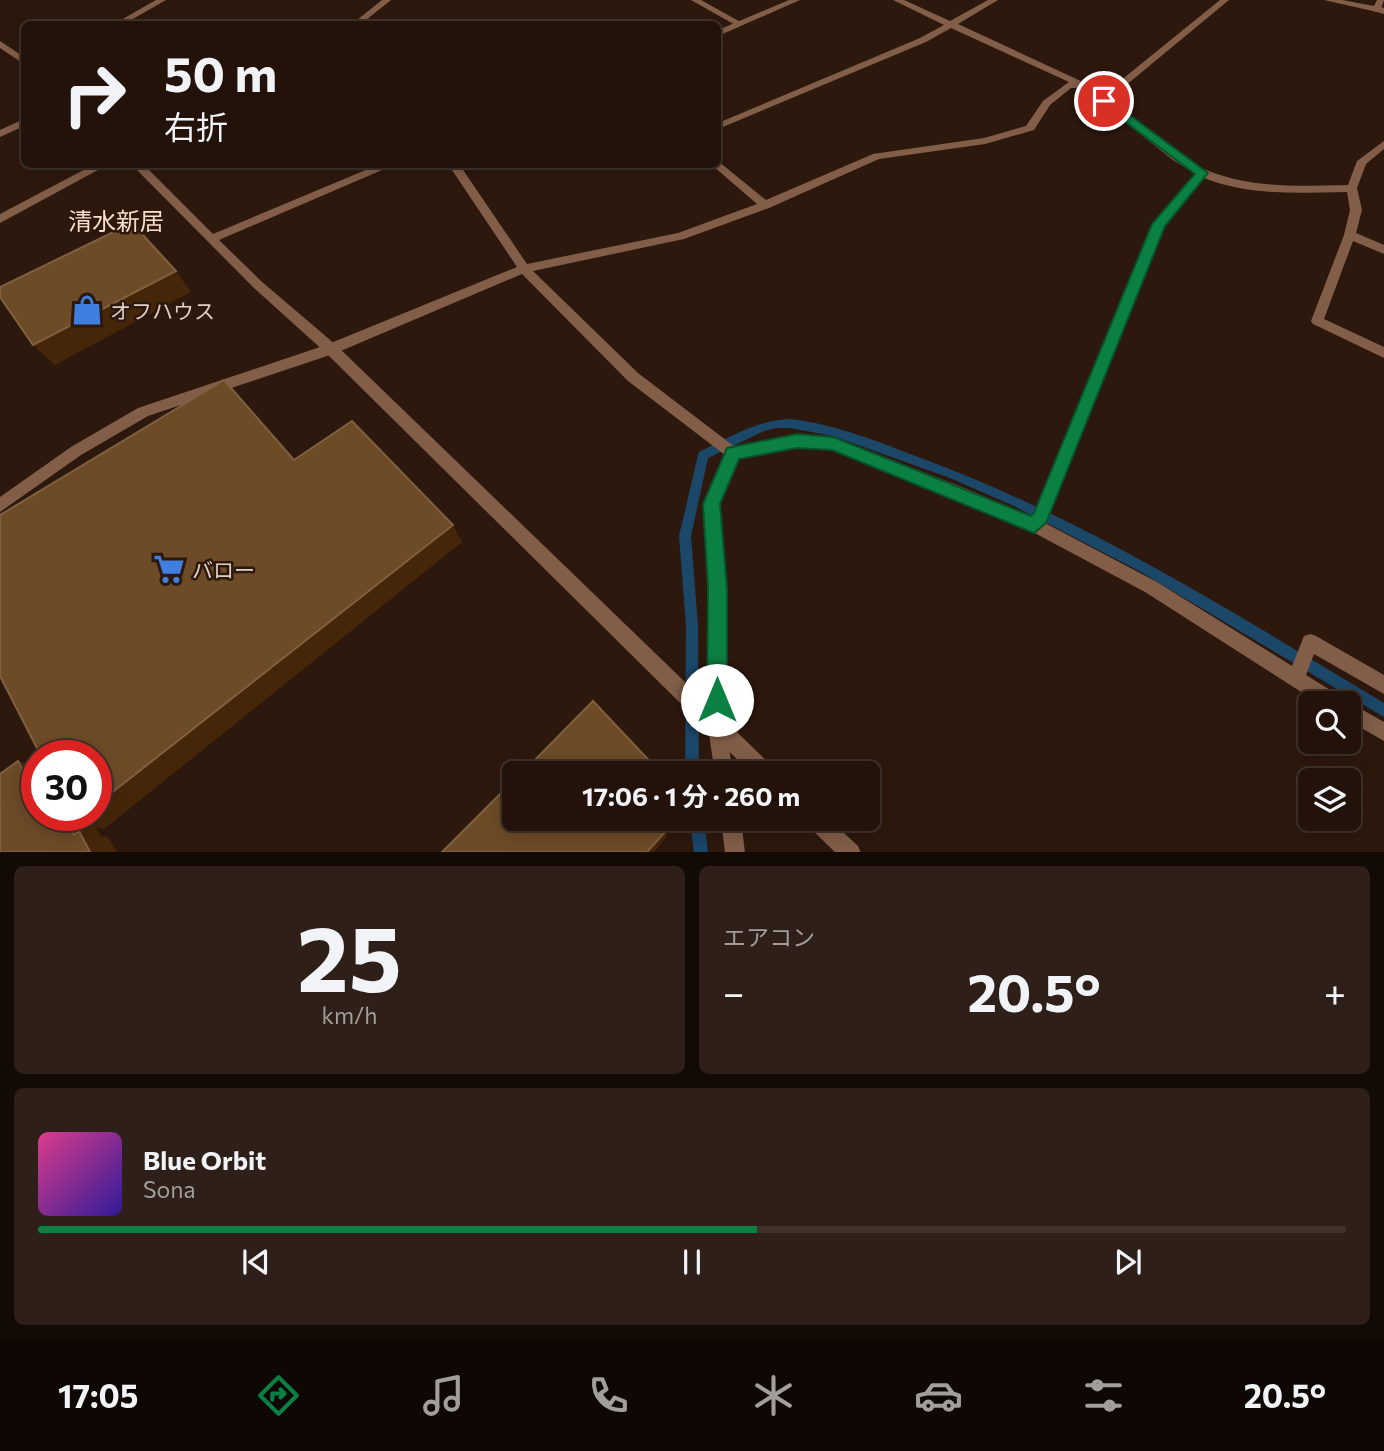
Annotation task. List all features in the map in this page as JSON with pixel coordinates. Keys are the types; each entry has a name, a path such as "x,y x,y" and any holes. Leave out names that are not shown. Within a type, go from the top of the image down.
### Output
{"street":[{"path":"124,21 162,0"},
{"path":"360,21 387,0"},
{"path":"695,0 740,24"},
{"path":"721,32 796,0"},
{"path":"897,0 1082,85 1202,173 1244,186 1287,189 1352,188"},
{"path":"721,125 950,26 994,0"},
{"path":"0,505 76,451 143,412 331,349 524,269 680,236 765,205 877,156 985,141 1030,128 1046,103 1069,85 1122,84 1225,0"},
{"path":"1328,0 1381,7"},
{"path":"0,44 21,59"},
{"path":"0,134 21,124"},
{"path":"1384,144 1361,163 1352,188 1356,209 1350,235 1317,321 1384,353"},
{"path":"721,167 765,205"},
{"path":"0,219 96,168"},
{"path":"140,168 257,284 331,349 752,761"},
{"path":"213,238 381,168"},
{"path":"456,168 524,269 633,377 733,453"},
{"path":"1037,521 1159,224 1202,173"},
{"path":"1350,235 1384,250"},
{"path":"733,453 797,441 833,444 1037,521 1151,587 1318,691"},
{"path":"722,761 716,726 718,588 712,504 733,453"},
{"path":"1297,677 1310,642 1384,685"},
{"path":"1361,718 1384,732"},
{"path":"732,831 736,852"},
{"path":"828,831 851,852"}],"building":[{"path":"132,223 176,271 33,345 0,297 0,287"},
{"path":"224,380 294,460 352,421 453,525 112,792 112,740 33,740 0,676 0,515"},
{"path":"593,701 650,761 534,761"},
{"path":"18,761 21,767 21,831 72,831 74,835 79,831 90,852 0,852 0,774"},
{"path":"502,792 502,831 666,831 647,852 442,852"}],"waterway":[{"path":"692,761 692,626 685,536 703,455 775,424 804,425 847,436 954,475 1018,503 1143,567 1384,710"},
{"path":"698,831 701,852"}],"place":[{"name":"オフハウス","path":"87,310"},
{"name":"バロー","path":"169,569"}],"district":[{"name":"清水新居","path":"116,220"}],"route":[{"path":"717,700 718,588 712,504 733,453 797,441 833,444 1034,525 1040,518 1159,224 1202,173 1104,101"}]}
